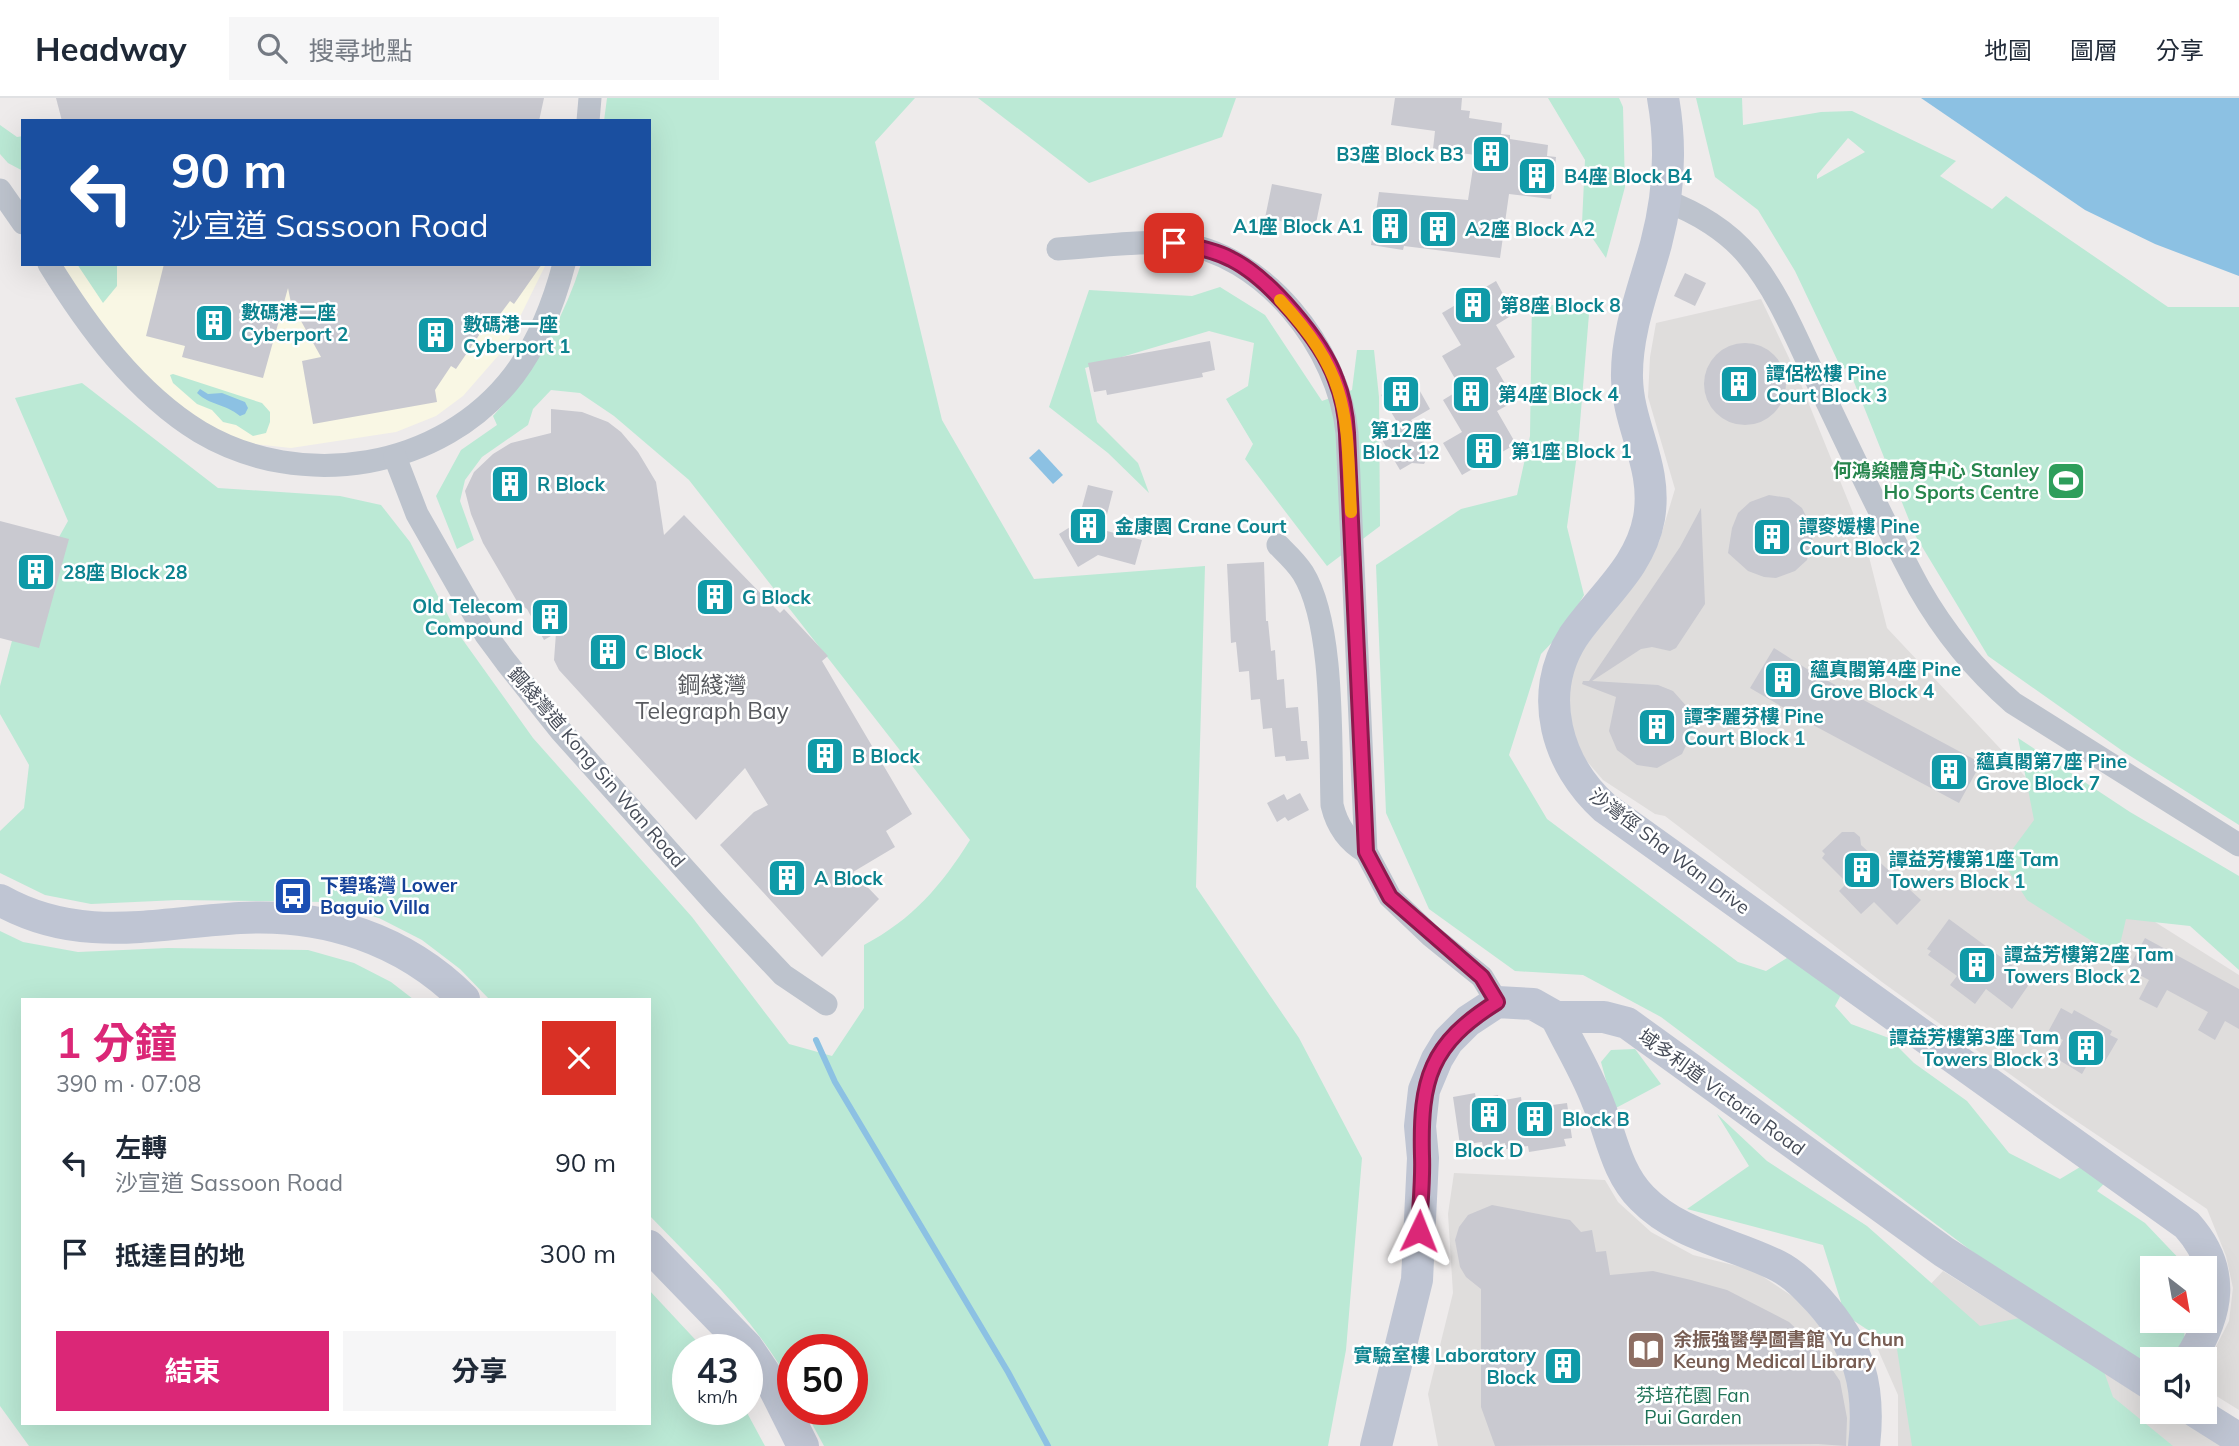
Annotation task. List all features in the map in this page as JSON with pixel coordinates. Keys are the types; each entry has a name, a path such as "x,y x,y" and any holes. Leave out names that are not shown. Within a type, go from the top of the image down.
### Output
{"street":[{"path":"588,119 590,98"},
{"name":"沙灣徑 Sha Wan Drive","path":"1663,98 1669,132 1666,201 1634,321 1627,363 1629,396 1650,476 1648,522 1629,569 1572,639 1559,672 1555,690 1556,727 1567,762 1588,792 1605,808 2187,1225 2206,1252 2215,1289 2210,1320 2196,1347"},
{"path":"0,190 21,220"},
{"path":"1666,201 1685,208 1712,224 1748,256 1779,301 1920,590 1969,661 2013,703 2239,845"},
{"path":"1058,249 1174,243 1231,258 1246,267 1267,286 1317,344 1328,361 1343,400 1347,433 1366,852 1390,897 1482,977 1497,1002 1468,1021 1448,1041 1424,1090 1420,1126 1423,1158 1417,1280 1376,1446"},
{"path":"50,266 68,295 125,368 178,417 200,432 254,456 282,462 344,466 395,457 466,421 514,374 552,305 563,266"},
{"name":"鋼綫灣道 Kong Sin Wan Road","path":"395,457 417,514 466,601 506,663 561,731 715,903 783,975 826,1004"},
{"path":"1278,545 1304,574 1314,599 1329,688 1332,805 1335,817 1347,838 1366,852"},
{"path":"0,900 36,918 78,927 136,928 253,918 287,918 327,924 364,934 396,949 425,967 463,998"},
{"name":"域多利道 Victoria Road","path":"1497,1002 1534,1003 1556,1017 1604,1017 1627,1023 1944,1252 2140,1377"},
{"path":"1556,1017 1597,1100 1625,1176 1642,1199 1681,1227 1780,1267 1805,1286 1847,1335 1862,1371 1868,1419 1864,1446"},
{"path":"651,1248 747,1347 772,1384 803,1446"},
{"path":"2215,1424 2239,1439"}],"shaded area":[{"path":"61,266 545,266 504,349 463,396 436,416 396,432 291,448 246,443 201,423 131,365"},
{"path":"1761,299 1798,377 1866,545 1887,628 2010,759 2144,915 2239,975 2239,1410 2217,1396 2216,1347 2229,1321 2233,1288 2226,1256 2207,1209 2054,1106 1882,982 1665,816 1655,814 1603,780 1573,745 1561,710 1568,670 1629,588 1659,542 1675,489 1648,397 1650,357 1656,323"},
{"path":"1454,1173 1605,1180 1618,1202 1651,1232 1693,1255 1753,1270 1798,1300 1834,1344 1855,1395 1856,1446 1438,1446 1428,1394 1453,1293 1448,1214"},
{"path":"1943,1271 2140,1394 2140,1424 2187,1424 2222,1446 1898,1446 1898,1395 1875,1343"}],"green space":[{"path":"607,98 915,98 875,142 942,420 1034,579 1205,566 1196,887 1299,1038 1362,1158 1346,1350 1328,1446 824,1446 813,1425 868,1425 868,1334 777,1334 777,1361 763,1340 763,1334 758,1334 708,1276 651,1217 651,998 488,998 460,969 422,940 379,918 324,902 178,900 91,904 45,895 0,873 0,831 24,808 29,765 0,714 0,686 22,603 68,521 15,398 82,383 218,488 340,496 381,505 410,542 455,629 533,738 692,917 789,1044 832,1056 864,1008 864,945 897,924 924,900 937,887 970,840 689,480 614,416 580,393 551,390 533,409 528,425 482,457 465,480 460,501 474,540 457,549 436,496 461,450 497,425 493,416 534,364 556,326 580,266 651,266 651,119 604,119"},
{"path":"978,98 1236,98 1222,137 1089,183"},
{"path":"1548,98 1619,98 1623,107 1625,187 1606,258 1582,223 1585,160"},
{"name":"何鴻燊體育中心 Stanley Ho Sports Centre","path":"1696,98 1742,98 1743,125 1821,112 1852,111 1956,161 1940,176 1992,209 2006,196 2168,307 2239,307 2239,825 2124,752 1988,656 1915,535 1848,367 1842,370 1795,271 1758,210 1715,177","holes":["1848,138 1865,152 1817,179 1817,175"]},
{"path":"0,125 17,137 21,136 21,170 8,163 0,154"},
{"path":"78,266 117,266 117,286 103,303"},
{"path":"1220,287 1265,315 1322,401 1352,390 1357,350 1374,350 1379,397 1380,526 1327,566 1245,459 1253,444 1226,399 1248,386 1254,343 1209,331 1085,368 1097,422 1138,463 1149,493 1108,453 1049,407 1089,290 1192,296"},
{"path":"1532,300 1589,314 1578,447 1567,527 1584,595 1562,632 1541,654 1509,755 1547,819 1738,962 1766,971 1787,958 1811,965 1844,989 1835,1006 1851,1024 1889,1038 1914,1063 1967,1101 2009,1153 2060,1179 2102,1154 2121,1166 2097,1191 2145,1223 2176,1256 2140,1256 2140,1334 2184,1334 2184,1346 2140,1347 2140,1361 2022,1289 1661,1017 1583,975 1515,971 1429,909 1386,813 1376,565 1461,509 1517,495 1530,436"},
{"path":"170,375 262,403 270,412 266,433 253,436 236,425 223,422 212,410 197,404 173,383"},
{"path":"2018,738 2130,812 2239,876 2239,970 2190,926 2126,919 2117,957 2027,900 2003,862 2034,820"},
{"path":"0,931 23,942 78,952 168,948 308,950 354,963 391,982 412,998 21,998 21,1425 651,1425 651,1292 690,1334 672,1334 672,1425 754,1425 765,1446 29,1446 0,1406"},
{"path":"1635,1049 1661,1084 1614,1109 1601,1062 1611,1050"},
{"path":"1717,1114 1767,1161 1867,1226 1980,1326 2025,1317 2101,1363 2113,1397 2140,1419 2140,1424 2146,1424 2173,1446 1912,1446 1897,1349 1842,1313 1823,1245 1687,1209 1749,1166"}],"water":[{"path":"1921,98 2239,98 2239,276 2155,244 2085,210"},
{"path":"200,389 208,394 222,393 245,402 248,408 245,414 240,416 202,397 197,393"},
{"path":"1039,449 1063,475 1053,484 1029,458"}],"building":[{"path":"56,98 544,98 539,119 61,119"},
{"path":"1395,98 1462,98 1461,110 1470,111 1469,118 1502,123 1501,134 1510,135 1510,139 1548,145 1547,156 1556,157 1551,199 1509,194 1500,258 1404,246 1403,250 1371,245 1379,192 1468,200 1475,155 1433,149 1435,131 1391,125"},
{"path":"1272,184 1322,194 1315,228 1265,218"},
{"path":"164,266 541,266 514,304 510,301 495,321 490,319 456,369 451,366 435,390 437,402 313,424 302,361 321,357 291,303 288,288 263,378 182,357 185,346 146,336"},
{"path":"1685,273 1706,283 1695,306 1674,296"},
{"path":"1496,281 1514,314 1496,325 1515,357 1496,368 1515,401 1497,411 1516,444 1462,475 1443,443 1462,432 1443,400 1461,389 1442,356 1461,345 1442,313"},
{"path":"1210,341 1215,370 1202,373 1203,377 1107,395 1106,390 1094,392 1088,363"},
{"name":"譚侶松樓 Pine Court Block 3","path":"1737,343 1753,343 1768,350 1779,361 1786,376 1783,400 1774,413 1753,425 1737,425 1722,418 1711,407 1704,392 1704,376 1711,361 1722,350"},
{"path":"1398,376 1412,377 1430,409 1411,420 1430,452 1424,464 1412,463 1400,470 1381,438 1400,427 1381,395 1394,387"},
{"path":"551,409 582,412 608,422 621,432 638,452 656,482 664,535 684,515 780,613 784,609 828,656 822,661 912,814 886,831 895,847 853,872 879,899 822,957 720,845 754,812 768,805 745,768 696,820 559,670 554,660 556,633 544,640 527,609 518,603 483,543 465,491 474,472 493,454 511,443 551,433"},
{"name":"金康園 Crane Court","path":"1088,485 1113,491 1103,530 1142,540 1135,565 1098,555 1078,567 1059,534 1078,522"},
{"name":"譚麥媛樓 Pine Court Block 2","path":"1769,495 1789,498 1802,508 1814,532 1807,560 1795,571 1776,578 1748,571 1728,553 1732,528 1738,513 1750,502"},
{"path":"1701,508 1705,604 1676,648 1670,651 1652,647 1641,649 1592,681 1658,685 1673,691 1689,709 1693,720 1692,733 1682,754 1657,768 1637,765 1617,750 1609,731 1616,697 1582,684 1583,681 1589,681 1680,547"},
{"path":"0,521 69,539 39,648 0,638"},
{"path":"1264,562 1266,621 1271,651 1275,650 1277,680 1284,679 1286,708 1298,707 1301,741 1307,741 1309,759 1286,761 1285,756 1275,757 1272,728 1263,729 1260,699 1251,700 1249,671 1239,672 1236,642 1231,643 1227,564"},
{"path":"1774,648 1815,674 1981,763 1959,803 1750,688"},
{"path":"1300,793 1309,810 1288,821 1285,817 1277,822 1267,803 1284,794 1287,800"},
{"name":"譚益芳樓第1座 Tam Towers Block 1","path":"1842,832 1854,832 1860,837 1861,845 1921,900 1897,925 1874,902 1861,914 1839,891 1847,883 1822,858 1825,854 1822,851"},
{"name":"譚益芳樓第2座 Tam Towers Block 2","path":"1949,919 2032,980 2012,1009 1986,989 1975,1004 1950,985 1957,976 1928,955 1931,951 1927,949"},
{"path":"2145,938 2239,989 2239,1029 2225,1021 2215,1040 2198,1030 2208,1012 2167,990 2157,1008 2139,999 2149,980 2128,969"},
{"name":"譚益芳樓第3座 Tam Towers Block 3","path":"2061,1008 2072,1014 2074,1010 2112,1031 2110,1035 2118,1039 2104,1063 2092,1056 2082,1074 2054,1057 2063,1040 2048,1032"},
{"path":"1475,1093 1476,1099 1498,1095 1499,1101 1521,1097 1522,1104 1544,1100 1545,1106 1567,1103 1572,1138 1564,1139 1566,1146 1529,1152 1528,1146 1506,1149 1505,1143 1483,1147 1482,1142 1460,1145 1453,1097"},
{"path":"1492,1205 1570,1220 1581,1232 1592,1230 1596,1252 1606,1251 1610,1275 1653,1271 1691,1280 1727,1290 1789,1322 1819,1350 1840,1381 1847,1418 1846,1446 1495,1446 1481,1407 1481,1289 1466,1277 1460,1267 1455,1240 1459,1227 1468,1215"}],"waterway":[{"path":"816,1040 835,1082 1008,1372 1048,1446"}],"slow traffic":[{"path":"1280,300 1328,361 1343,400 1351,512"}],"place":[{"name":"B3座 Block B3","path":"1491,154"},
{"name":"B4座 Block B4","path":"1537,176"},
{"name":"A1座 Block A1","path":"1390,226"},
{"name":"A2座 Block A2","path":"1438,229"},
{"name":"第8座 Block 8","path":"1473,305"},
{"name":"數碼港二座 Cyberport 2","path":"214,323"},
{"name":"數碼港一座 Cyberport 1","path":"436,335"},
{"name":"譚侶松樓 Pine Court Block 3","path":"1739,384"},
{"name":"第12座 Block 12","path":"1401,394"},
{"name":"第4座 Block 4","path":"1471,394"},
{"name":"第1座 Block 1","path":"1484,451"},
{"name":"何鴻燊體育中心 Stanley Ho Sports Centre","path":"2066,481"},
{"name":"R Block","path":"510,484"},
{"name":"金康園 Crane Court","path":"1088,526"},
{"name":"譚麥媛樓 Pine Court Block 2","path":"1772,537"},
{"name":"28座 Block 28","path":"36,572"},
{"name":"G Block","path":"715,597"},
{"name":"Old Telecom Compound","path":"550,617"},
{"name":"C Block","path":"608,652"},
{"name":"蘊真閣第4座 Pine Grove Block 4","path":"1783,680"},
{"name":"譚李麗芬樓 Pine Court Block 1","path":"1657,727"},
{"name":"B Block","path":"825,756"},
{"name":"蘊真閣第7座 Pine Grove Block 7","path":"1949,772"},
{"name":"譚益芳樓第1座 Tam Towers Block 1","path":"1862,870"},
{"name":"A Block","path":"787,878"},
{"name":"下碧瑤灣 Lower Baguio Villa","path":"293,896"},
{"name":"譚益芳樓第2座 Tam Towers Block 2","path":"1977,965"},
{"name":"譚益芳樓第3座 Tam Towers Block 3","path":"2086,1048"},
{"name":"Block D","path":"1489,1115"},
{"name":"Block B","path":"1535,1119"},
{"name":"余振強醫學圖書館 Yu Chun Keung Medical Library","path":"1646,1350"},
{"name":"實驗室樓 Laboratory Block","path":"1563,1366"}],"district":[{"name":"鋼綫灣 Telegraph Bay","path":"712,697"}],"route":[{"path":"1174,243 1214,252 1246,267 1289,310 1328,361 1343,400 1346,419 1366,852 1390,897 1430,935 1482,977 1497,1002 1468,1021 1448,1041 1424,1090 1420,1126 1423,1158 1419,1231"}],"park label":[{"name":"芬培花園 Fan Pui Garden","path":"1693,1406"}]}
